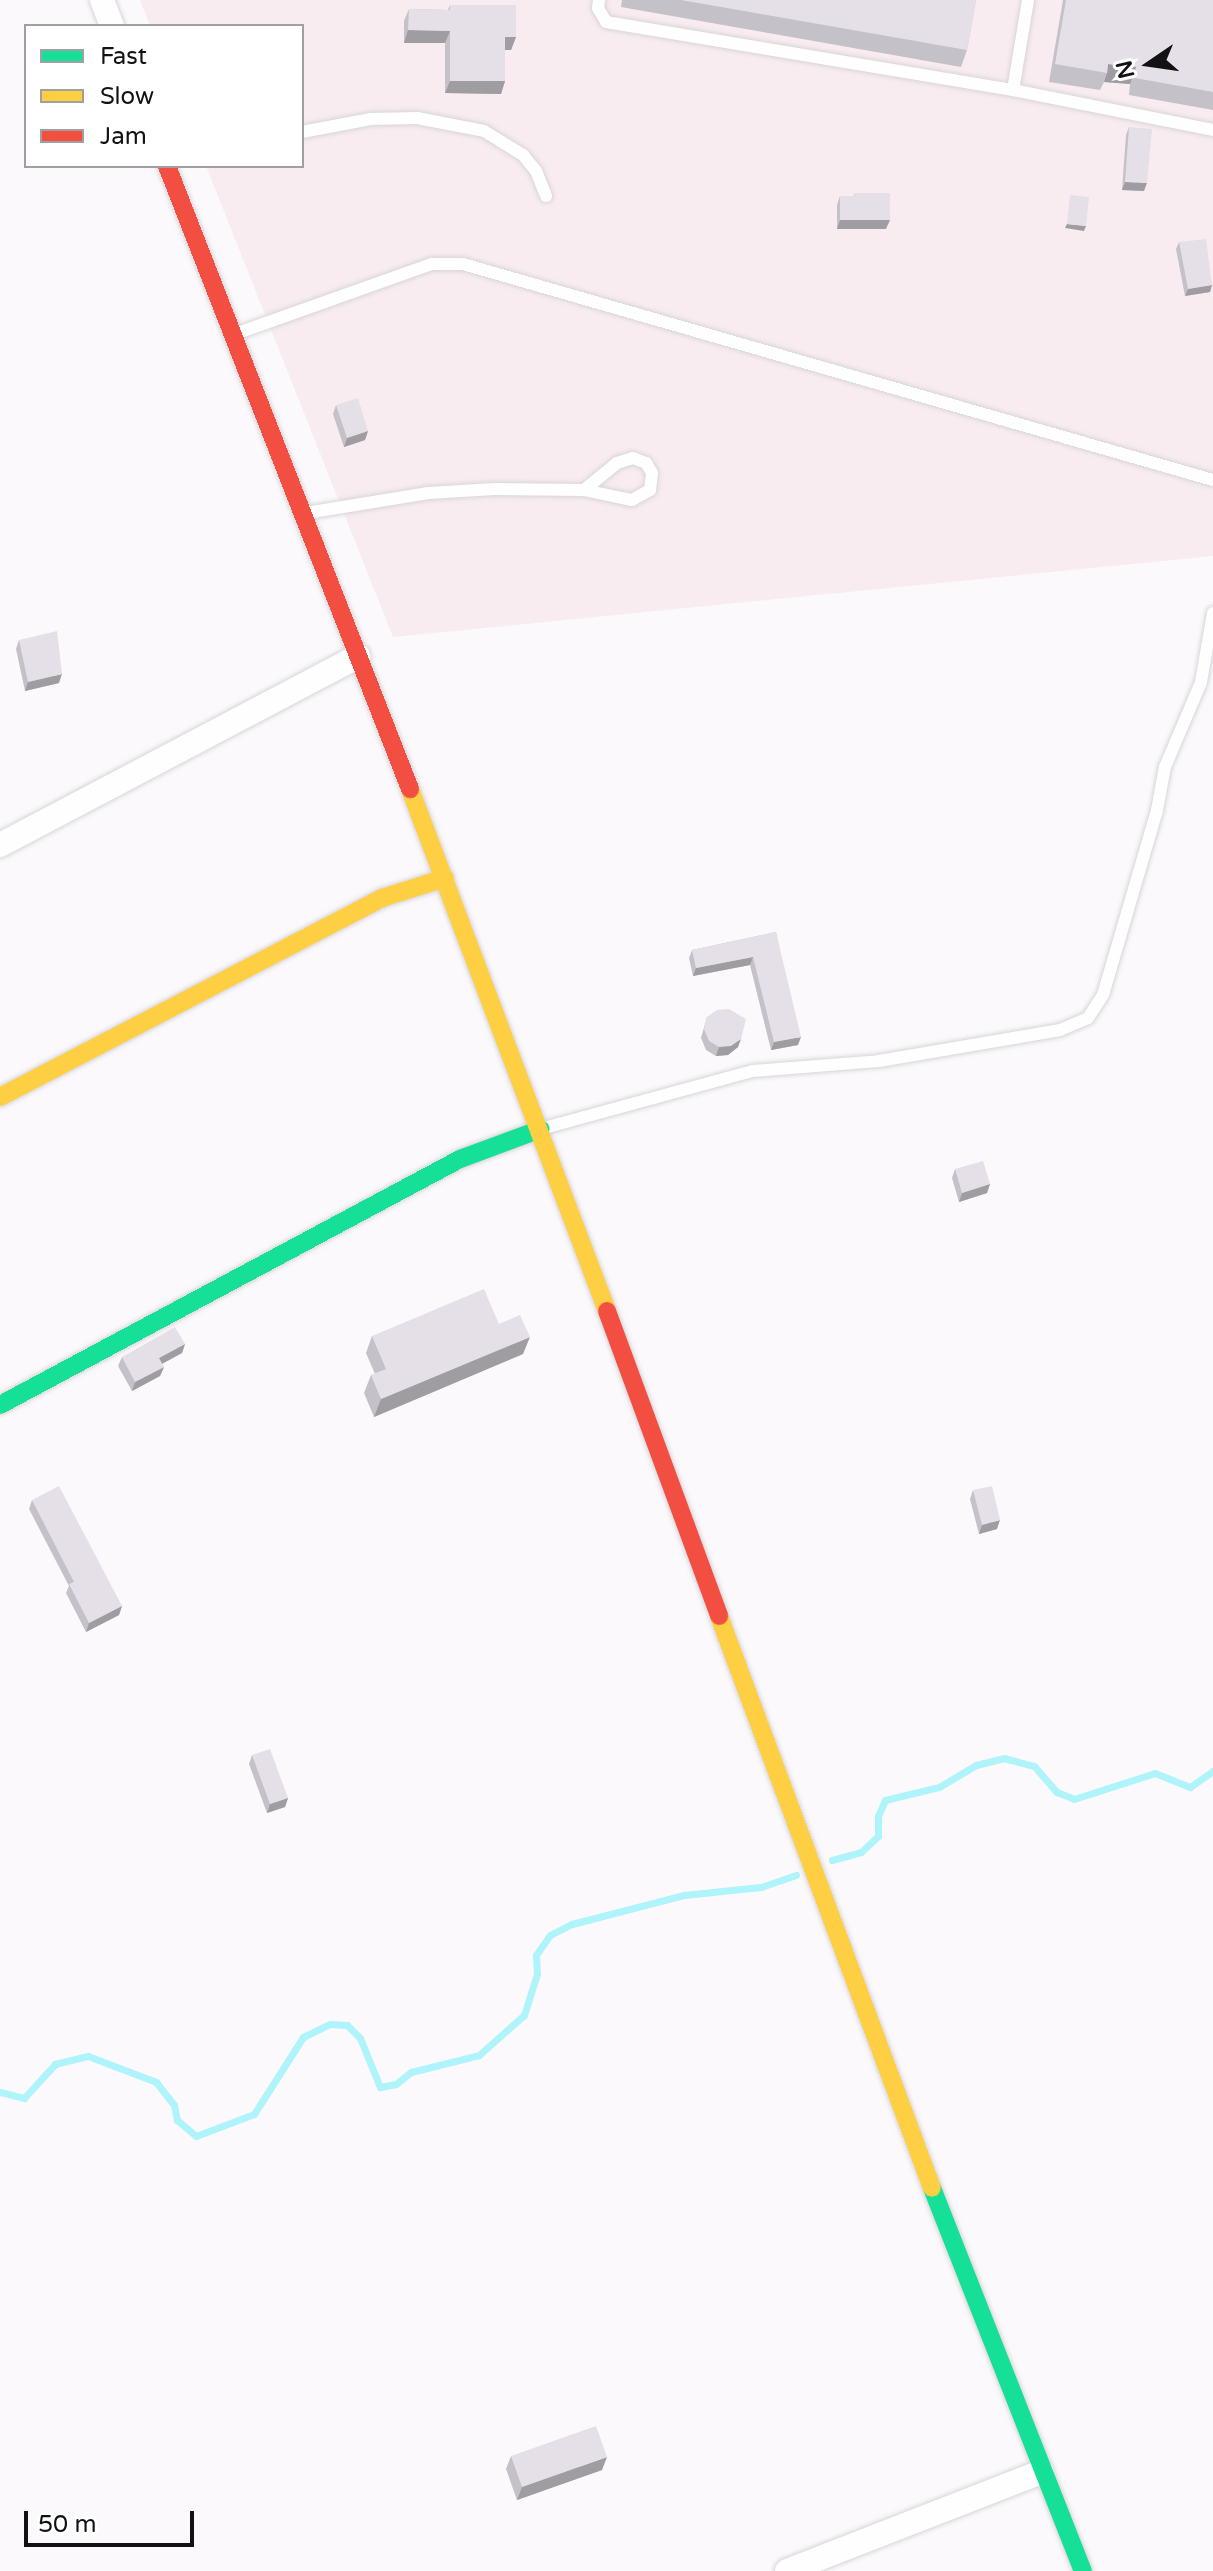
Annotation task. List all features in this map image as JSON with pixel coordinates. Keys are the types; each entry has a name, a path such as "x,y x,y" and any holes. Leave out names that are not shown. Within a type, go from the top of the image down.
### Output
{"street":[{"path":"102,0 111,24"},
{"path":"168,168 541,1129 616,1343 891,2085 1041,2472 1083,2571"},
{"path":"0,845 358,656"},
{"path":"0,1097 382,898 445,878"},
{"path":"0,1405 460,1159 541,1129"},
{"path":"787,2571 1041,2472"}],"lane":[{"path":"599,0 598,8 606,22 1013,90 1213,130"},
{"path":"1013,90 1028,0"},
{"path":"304,132 371,119 417,118 484,131 523,155 536,171 546,196"},
{"path":"233,335 432,264 463,264 1213,480"},
{"path":"303,514 428,493 584,490 632,500 650,490 652,473 646,463 633,458 617,463 584,490"},
{"path":"541,1129 753,1071 785,1066 879,1061 1060,1030 1088,1018 1103,995 1157,810 1165,767 1201,682 1213,613"}],"shaded area":[{"path":"140,0 1213,0 1213,556 393,637 207,168 304,168 304,24 149,24"}],"building":[{"path":"681,0 976,0 967,50"},
{"path":"1066,0 1213,0 1213,92 1135,78 1136,67 1108,64 1107,73 1055,64"},
{"path":"450,5 516,5 516,37 505,37 505,81 450,81 450,31 408,30 409,9 450,10"},
{"path":"1129,127 1152,129 1147,183 1125,182"},
{"path":"855,193 890,193 890,220 840,220 840,196 855,196"},
{"path":"1070,195 1089,197 1086,226 1067,224"},
{"path":"1206,239 1212,285 1188,289 1179,242"},
{"path":"358,398 368,431 347,438 336,405"},
{"path":"57,631 62,674 28,682 19,640"},
{"path":"776,932 801,1037 774,1042 753,957 696,968 692,950"},
{"path":"729,1009 746,1019 741,1039 731,1046 719,1047 709,1041 704,1029 707,1017 717,1010"},
{"path":"983,1161 990,1184 962,1193 955,1169"},
{"path":"484,1289 499,1324 520,1315 530,1337 381,1399 371,1375 386,1369 372,1336"},
{"path":"175,1327 185,1344 159,1358 164,1367 135,1382 122,1357"},
{"path":"59,1486 122,1606 89,1623 69,1584 74,1582 32,1500"},
{"path":"992,1486 1000,1520 982,1525 973,1490"},
{"path":"270,1749 288,1798 270,1804 252,1755"},
{"path":"596,2426 607,2457 522,2487 511,2456"}],"waterway":[{"path":"832,1860 861,1852 878,1836 878,1816 885,1800 939,1787 976,1765 1004,1758 1034,1766 1057,1792 1074,1799 1155,1773 1190,1787 1213,1771"},
{"path":"0,2092 24,2098 55,2064 88,2056 156,2082 174,2105 177,2120 196,2136 254,2114 303,2037 330,2024 347,2025 360,2038 380,2087 396,2084 411,2072 479,2055 524,2015 537,1974 536,1955 550,1935 572,1924 684,1895 761,1887 796,1875"}],"traffic: fast":[{"path":"0,1405 460,1159 541,1129"},
{"path":"932,2188 1083,2571"}],"traffic: slow":[{"path":"410,789 607,1311"},
{"path":"0,1097 382,898 445,878"},
{"path":"719,1616 932,2188"}],"traffic: jam":[{"path":"168,168 410,789"},
{"path":"607,1311 719,1616"}]}
